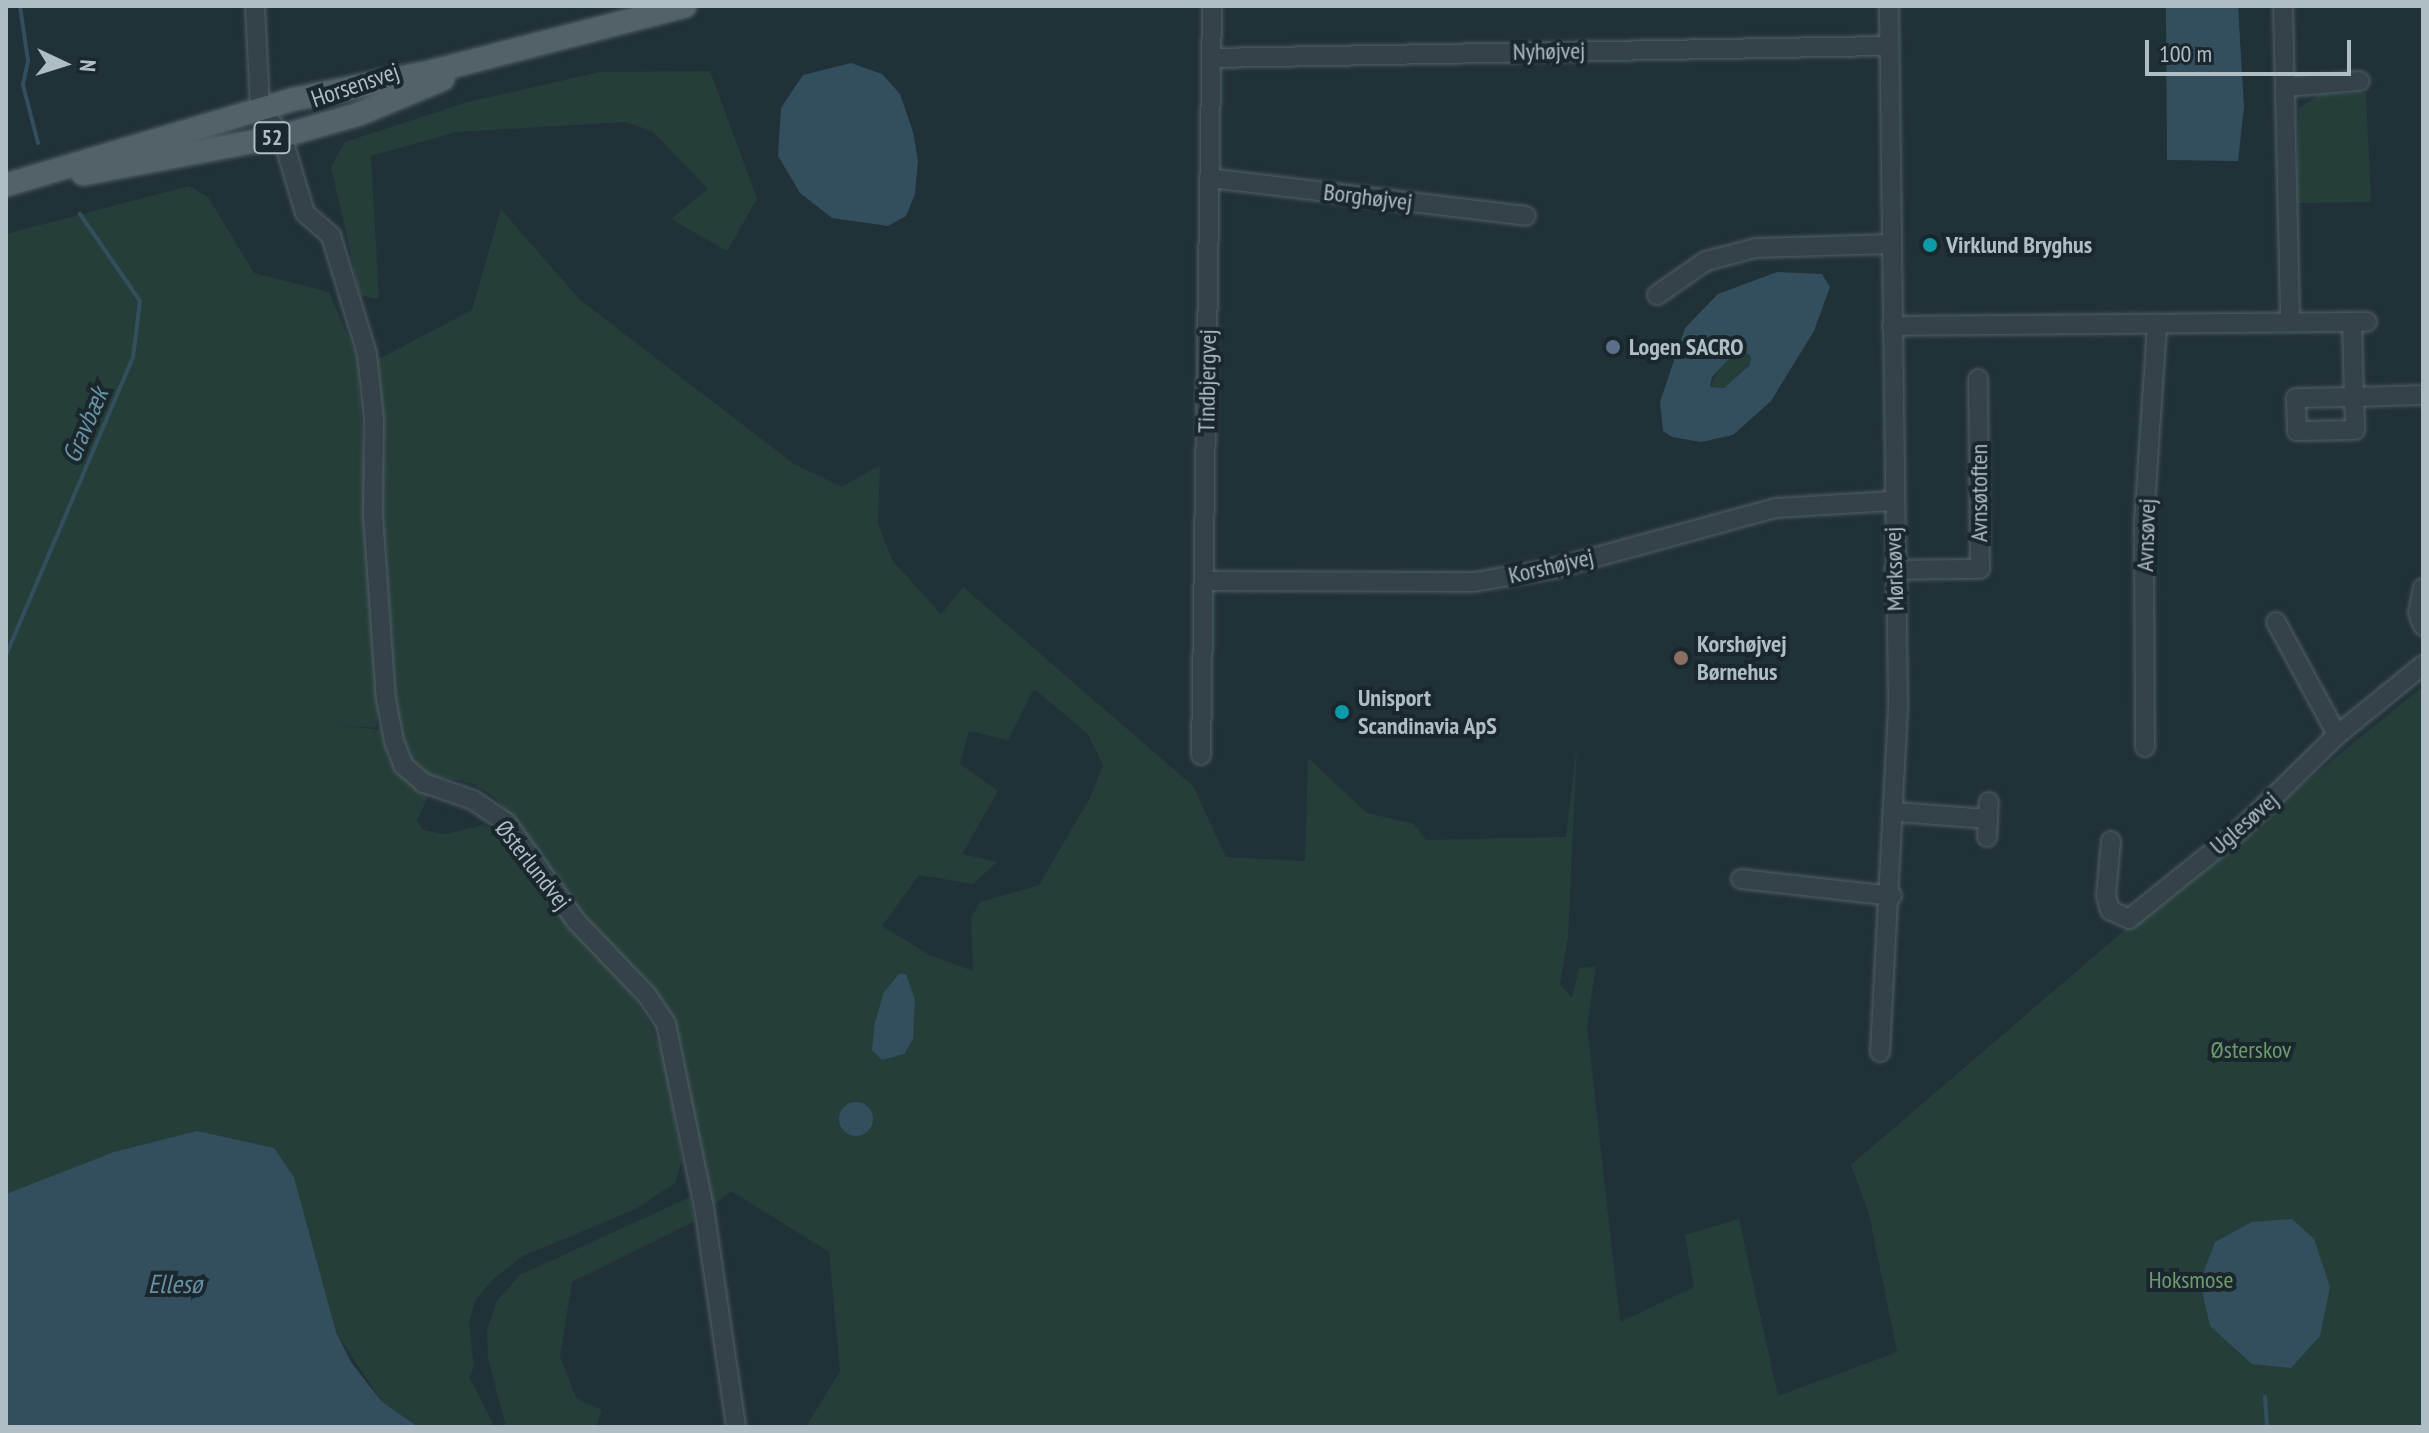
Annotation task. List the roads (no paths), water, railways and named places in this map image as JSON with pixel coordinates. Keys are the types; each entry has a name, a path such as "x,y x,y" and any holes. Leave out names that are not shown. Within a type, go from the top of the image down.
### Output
{"main road":[{"name":"Horsensvej","path":"6,186 260,108 412,76 685,6"},
{"name":"Horsensvej","path":"6,186 115,169 282,136 359,114 526,47"},
{"path":"282,136 289,120 412,76"},
{"path":"115,169 248,127 260,108"}],"street":[{"path":"255,6 260,108"},
{"name":"Tindbjergvej","path":"1201,755 1212,6"},
{"name":"Mørksøvej","path":"1880,1052 1896,812 1891,244 1886,46 1889,6"},
{"path":"2283,6 2290,322"},
{"name":"Nyhøjvej","path":"1211,58 1886,46"},
{"path":"2286,87 2360,81"},
{"name":"Østerlundvej","path":"260,108 282,136 305,213 331,236 367,354 374,419 373,515 386,699 394,741 403,765 424,783 473,800 507,823 576,921 646,994 666,1024 704,1207 736,1427"},
{"name":"Borghøjvej","path":"1209,178 1526,216"},
{"path":"1657,295 1706,261 1756,248 1891,244"},
{"path":"1892,326 2360,322 2354,397 2423,395"},
{"name":"Avnsøvej","path":"2145,747 2144,521 2157,323"},
{"name":"Avnsøtoften","path":"1894,570 1980,569 1978,379"},
{"name":"Korshøjvej","path":"1204,581 1419,586 1474,582 1556,568 1776,508 1892,501"},
{"path":"2423,588 2418,613 2423,626"},
{"path":"2276,622 2337,735"},
{"name":"Uglesøvej","path":"2111,841 2106,896 2110,910 2129,919 2241,829 2337,735 2423,665"},
{"path":"1896,812 1988,819"},
{"path":"1741,879 1892,896"}],"water":[{"path":"2166,6 2238,6 2244,107 2238,161 2167,160"},
{"path":"851,63 882,74 900,94 913,132 918,161 915,194 906,216 888,226 832,218 800,193 778,156 781,108 803,75"},
{"path":"1777,272 1822,274 1830,287 1814,331 1771,401 1733,435 1701,442 1672,437 1663,431 1660,402 1685,328 1718,294","holes":["1739,348 1751,356 1750,365 1724,388 1710,387 1712,377"]},
{"path":"899,974 906,974 915,1000 913,1039 904,1054 882,1060 872,1050 875,1022 884,992"},
{"path":"856,1102 868,1107 873,1119 868,1131 856,1136 844,1131 839,1119 844,1107"},
{"name":"Ellesø","path":"197,1131 274,1148 294,1177 336,1332 351,1362 381,1401 418,1427 6,1427 6,1194 114,1152"},
{"path":"2292,1219 2314,1239 2330,1287 2320,1336 2291,1368 2252,1364 2210,1326 2200,1282 2215,1242 2252,1222"}],"waterway":[{"name":"Gravbæk","path":"20,6 28,61 23,85 38,143"},
{"name":"Gravbæk","path":"6,655 133,357 140,301 80,214"},
{"path":"2265,1397 2267,1427"}],"place":[{"name":"Virklund Bryghus","path":"1930,245"},
{"name":"Logen SACRO","path":"1613,347"},
{"name":"Korshøjvej Børnehus","path":"1681,658"},
{"name":"Unisport Scandinavia ApS","path":"1342,712"}],"park label":[{"name":"Østerskov","path":"2251,1050"},
{"name":"Hoksmose","path":"2191,1280"}]}
